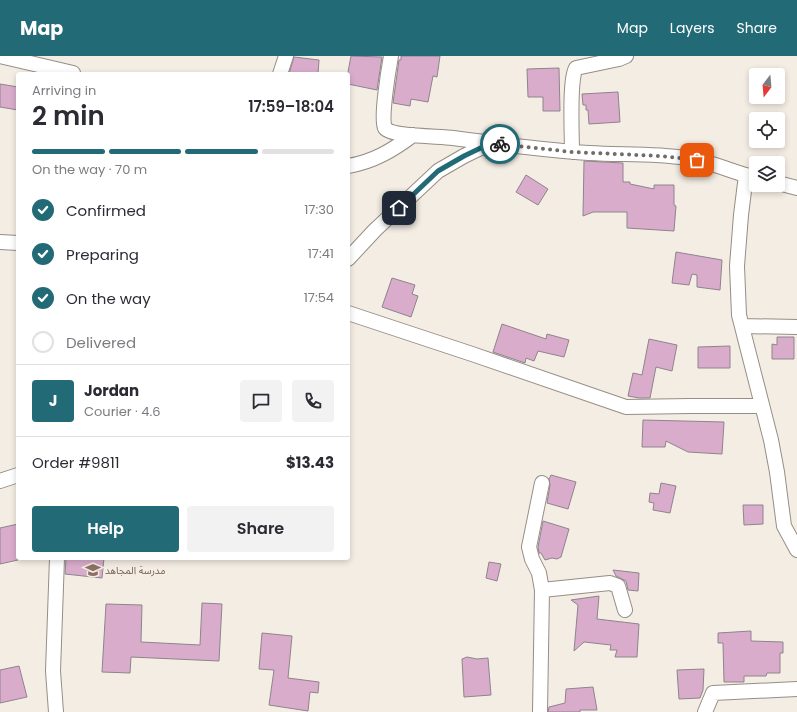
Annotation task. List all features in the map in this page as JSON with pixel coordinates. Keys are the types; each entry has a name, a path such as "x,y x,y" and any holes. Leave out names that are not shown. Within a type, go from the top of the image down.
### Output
{"street":[{"path":"0,56 73,72"},
{"path":"281,72 286,56"},
{"path":"392,56 385,99 383,124 389,131 413,135 443,137 572,152 686,158 718,165 749,175"},
{"path":"572,152 572,100 574,74 576,68 619,59 626,56"},
{"path":"350,166 372,160 395,148 413,135"},
{"path":"350,257 375,230 438,171 491,143"},
{"path":"749,184 741,215 737,266 739,315 771,440 784,526 797,550"},
{"path":"785,185 797,188"},
{"path":"0,242 16,243"},
{"path":"350,314 626,407 762,406"},
{"path":"742,326 797,327"},
{"path":"0,481 16,476"},
{"path":"540,712 542,590 539,573 532,559 529,547 542,483"},
{"path":"56,712 53,671 57,560"},
{"path":"542,590 610,582 618,586 626,610"},
{"path":"705,712 713,693 797,689"}],"building":[{"path":"351,56 382,57 377,90 350,84 350,72 348,72"},
{"path":"401,56 440,56 437,77 433,76 428,102 411,99 410,106 393,103 399,60 401,60"},
{"path":"294,57 319,60 318,72 290,72"},
{"path":"559,68 560,111 543,111 543,97 528,97 527,69"},
{"path":"0,84 16,87 16,110 0,107"},
{"path":"618,92 620,122 589,124 588,110 586,110 586,105 583,105 582,94"},
{"path":"584,161 623,163 623,182 630,182 630,184 654,189 654,185 674,185 674,205 676,206 674,231 627,228 627,212 593,212 583,216"},
{"path":"526,175 548,189 538,205 516,192"},
{"path":"676,252 722,260 720,290 697,287 697,275 692,274 689,285 672,283"},
{"path":"392,278 415,285 412,294 418,296 411,317 382,307"},
{"path":"502,324 546,339 547,334 569,340 564,357 538,351 534,361 526,358 525,363 493,352"},
{"path":"777,337 794,337 794,359 772,359 772,344 777,345"},
{"path":"649,339 677,345 672,371 656,367 650,398 628,396 633,373 642,375"},
{"path":"730,346 730,368 698,368 698,347"},
{"path":"643,420 724,422 722,454 688,452 666,441 665,447 642,447"},
{"path":"551,475 576,482 568,509 547,503 550,485 549,479"},
{"path":"661,483 676,486 670,513 653,510 654,503 649,502 650,493 659,494"},
{"path":"743,505 763,505 763,524 744,525"},
{"path":"543,521 569,529 561,557 557,559 552,558 545,560 541,553 539,553 538,547"},
{"path":"16,524 16,560 18,560 0,564 0,528"},
{"path":"66,560 104,560 102,578 65,574"},
{"path":"489,562 501,564 497,581 486,578"},
{"path":"613,570 639,573 638,591 628,590 626,581 616,576"},
{"path":"599,596 597,619 639,624 637,657 615,657 617,650 610,650 611,645 584,642 574,651 578,605 571,600"},
{"path":"202,603 222,604 219,661 131,657 130,673 102,672 106,604 142,605 141,642 200,645"},
{"path":"751,631 751,641 783,642 783,653 780,653 780,673 767,673 766,676 744,676 744,682 724,682 723,643 718,643 718,633"},
{"path":"262,633 292,636 288,678 319,682 318,693 310,692 308,711 269,705 274,670 259,669"},
{"path":"467,657 477,659 488,658 491,695 464,697 462,659"},
{"path":"19,666 27,697 0,703 0,670"},
{"path":"704,669 703,690 700,698 679,699 677,670"},
{"path":"593,687 597,710 580,710 580,712 548,712 549,707 565,703 566,689"}],"way so far":[{"path":"500,144 572,152 660,156 697,160"}],"place":[{"name":"مدرسة المجاهد","path":"93,570"}],"route":[{"path":"399,208 438,171 491,143 500,144"}]}
